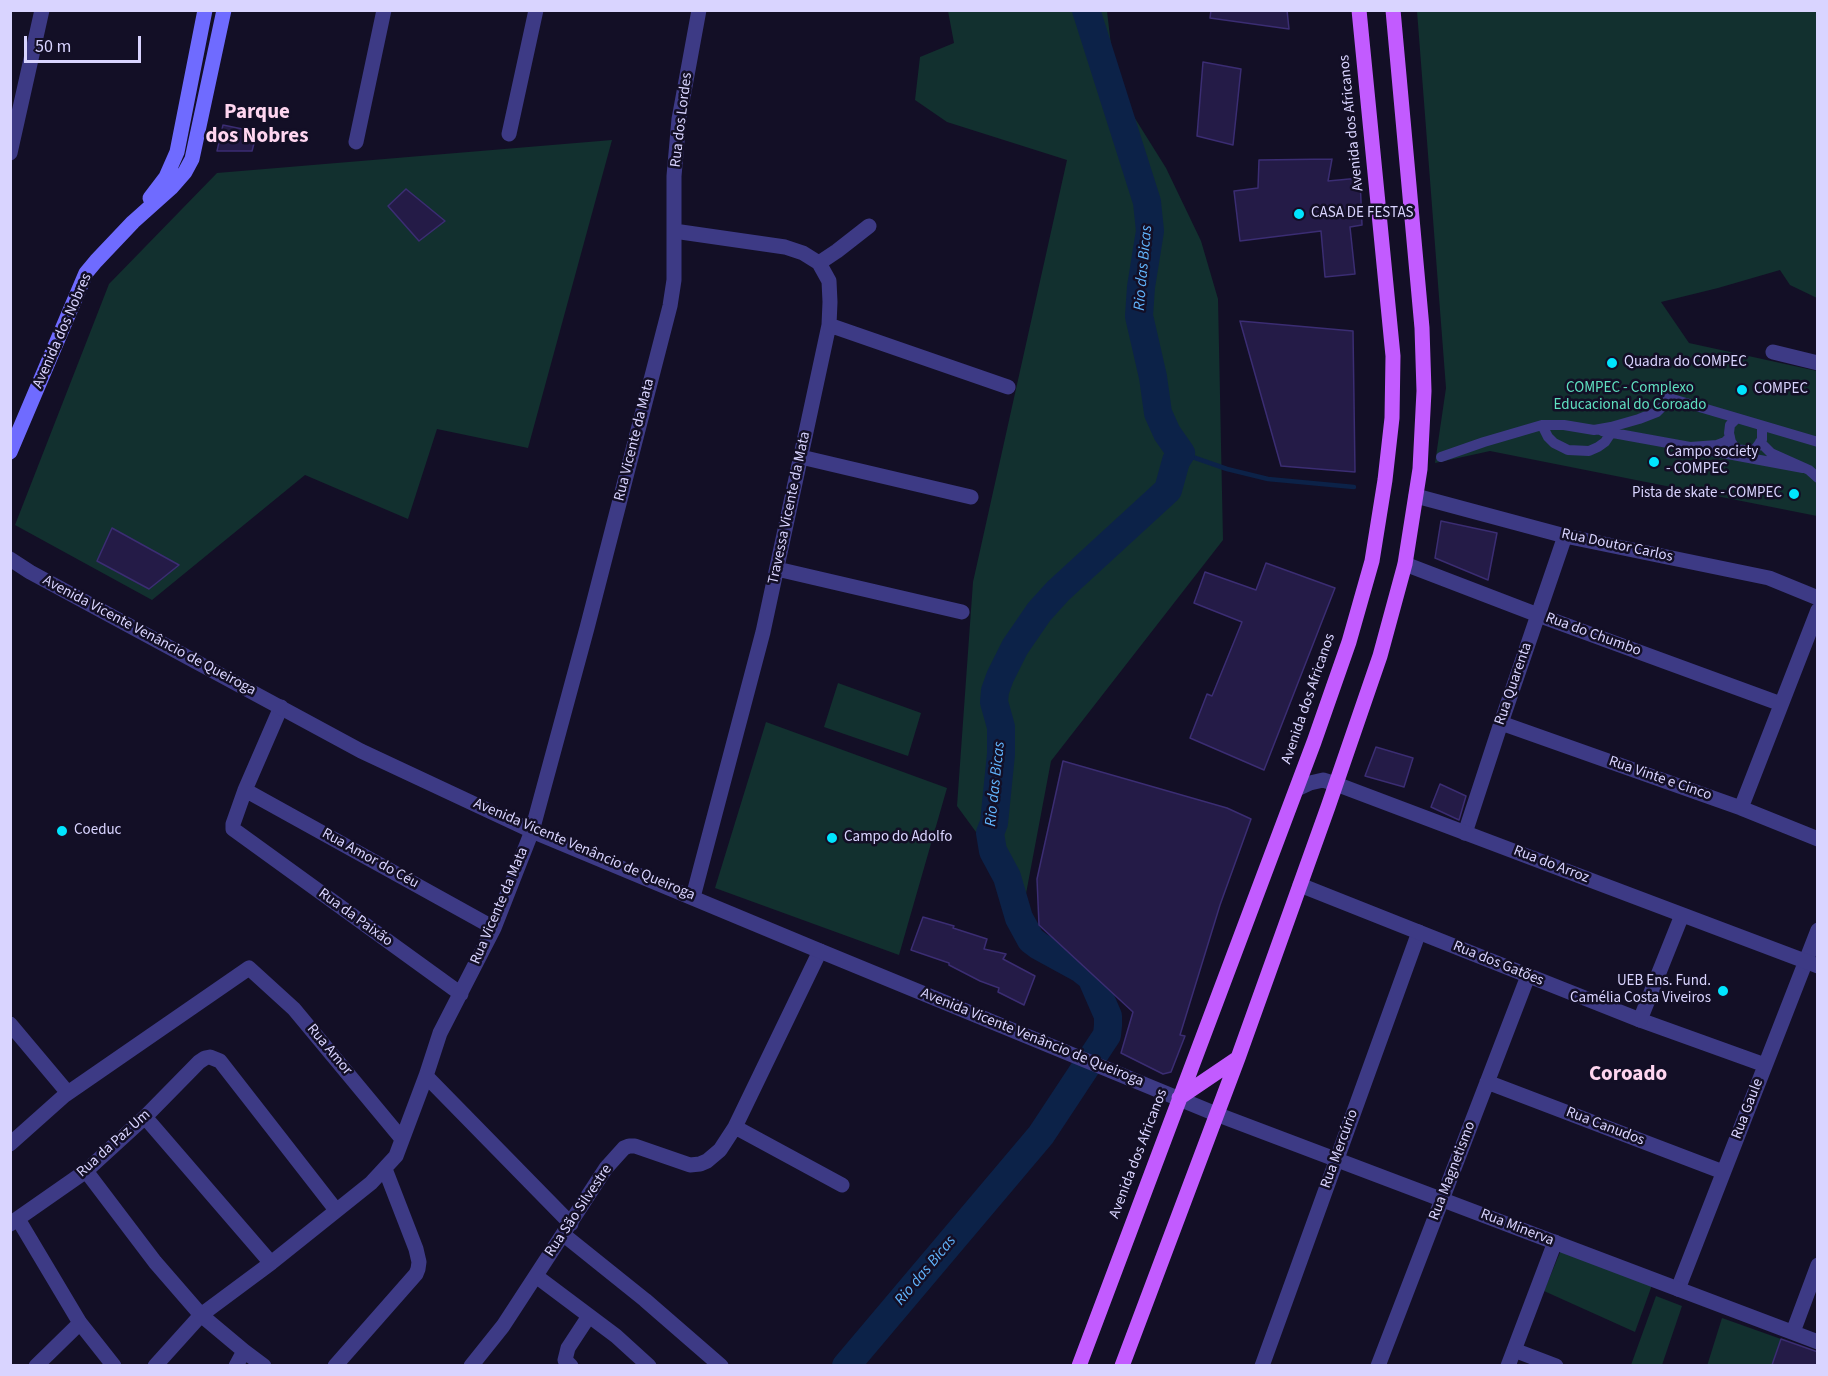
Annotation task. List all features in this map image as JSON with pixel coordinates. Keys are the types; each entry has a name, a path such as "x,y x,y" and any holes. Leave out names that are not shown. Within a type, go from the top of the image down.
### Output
{"main road":[{"name":"Avenida dos Nobres","path":"133,222 166,177 177,152 205,10"},
{"name":"Avenida dos Nobres","path":"11,447 86,273 133,222 171,188 192,159 224,10"},
{"name":"Avenida dos Africanos","path":"1079,1365 1297,789 1349,642 1372,561 1392,418 1393,356 1359,10"},
{"path":"1122,1365 1238,1059 1336,784 1380,656 1405,564 1420,469 1424,391 1422,328 1393,10"},
{"path":"1179,1098 1238,1059"}],"street":[{"path":"10,153 42,10"},
{"path":"356,142 384,10"},
{"path":"509,134 536,10"},
{"name":"Rua dos Lordes","path":"674,231 679,119 699,10"},
{"path":"674,231 785,247 803,253 819,263 869,226"},
{"name":"Rua Vicente da Mata","path":"155,1365 201,1315 271,1263 371,1183 396,1156 440,1033 494,928 532,831 670,306 674,280 674,231"},
{"name":"Travessa Vicente da Mata","path":"693,897 763,632 829,325 829,281 819,263"},
{"path":"829,325 1008,387"},
{"path":"1773,352 1818,363"},
{"path":"1594,430 1657,412 1668,401 1669,394 1736,419 1818,442"},
{"path":"1736,419 1730,425 1731,442 1736,449 1751,451 1756,448 1760,442 1762,427"},
{"path":"1441,457 1542,426 1564,425 1803,468 1818,478"},
{"path":"1542,426 1554,443 1568,450 1589,451 1605,442 1611,433"},
{"path":"1690,447 1717,445 1730,437"},
{"path":"1760,442 1771,453 1803,468"},
{"path":"801,457 971,497"},
{"name":"Rua Doutor Carlos","path":"1416,496 1565,536 1769,578 1818,598"},
{"name":"Rua Quarenta","path":"1465,833 1565,536"},
{"name":"Avenida Vicente Venâncio de Queiroga","path":"10,559 30,572 361,751 532,831 1216,1114"},
{"name":"Rua do Chumbo","path":"1405,564 1781,704"},
{"path":"777,569 962,612"},
{"path":"1741,808 1818,610"},
{"path":"246,790 281,707"},
{"name":"Rua Vinte e Cinco","path":"1501,723 1741,808 1818,839"},
{"name":"Rua do Arroz","path":"1297,789 1323,780 1336,784 1811,964"},
{"name":"Rua da Paixão","path":"246,790 232,826 235,831 461,994"},
{"name":"Rua Amor do Céu","path":"246,790 494,928"},
{"name":"Rua dos Gatões","path":"1300,885 1640,1020 1765,1065"},
{"path":"1640,1020 1682,915"},
{"name":"Rua Gaule","path":"1678,1288 1765,1065 1811,964 1818,930"},
{"name":"Rua Mercúrio","path":"1262,1365 1419,932"},
{"name":"Rua São Silvestre","path":"471,1365 503,1326 606,1168 624,1148 634,1146 690,1165 707,1161 720,1149 735,1127 820,951"},
{"name":"Rua Amor","path":"68,1093 249,968 294,1009 402,1139"},
{"name":"Rua Magnetismo","path":"1378,1365 1528,976"},
{"path":"10,1144 68,1093 11,1025"},
{"name":"Rua da Paz Um","path":"14,1222 86,1171 145,1117 199,1062 210,1057 220,1061 336,1210"},
{"path":"426,1076 567,1229 721,1365"},
{"name":"Rua Canudos","path":"1487,1082 1723,1172"},
{"name":"Rua Minerva","path":"1216,1114 1818,1342"},
{"path":"145,1117 271,1263"},
{"path":"735,1127 842,1185"},
{"path":"335,1365 418,1269 416,1249 385,1169"},
{"path":"86,1171 155,1262 201,1315 264,1365"},
{"path":"14,1222 80,1323 114,1365"},
{"path":"1508,1365 1555,1242"},
{"path":"1793,1332 1818,1265"},
{"path":"537,1276 616,1336 649,1365"},
{"path":"571,1365 566,1360 568,1348 589,1316"},
{"path":"36,1365 80,1323"},
{"path":"1514,1350 1556,1365"},
{"path":"236,1365 244,1351"}],"green space":[{"path":"948,11 1107,11 1116,88 1166,168 1201,241 1218,299 1223,540 1051,761 1025,899 957,806 973,582 1067,160 947,122 915,100 920,57 954,43"},
{"name":"COMPEC - Complexo Educacional do Coroado","path":"1417,11 1817,11 1817,298 1790,285 1780,270 1661,302 1689,343 1817,371 1817,516 1490,451 1435,463 1446,388"},
{"path":"612,140 528,448 437,429 408,519 305,475 152,600 15,525 109,284 217,173"},
{"path":"838,683 921,713 908,756 824,727"},
{"name":"Campo do Adolfo","path":"766,722 947,788 899,955 715,888"},
{"path":"1561,1250 1652,1285 1635,1332 1544,1291"},
{"path":"1656,1296 1682,1306 1662,1365 1631,1365"},
{"path":"1722,1318 1781,1339 1772,1365 1707,1366"}],"building":[{"path":"1211,10 1287,10 1289,29 1210,18"},
{"path":"1203,62 1241,69 1233,145 1197,136"},
{"path":"223,125 257,132 252,151 217,151"},
{"name":"CASA DE FESTAS","path":"1332,159 1328,181 1360,178 1362,225 1350,227 1355,274 1325,277 1321,231 1240,241 1234,191 1258,188 1259,160"},
{"path":"406,189 445,221 419,241 388,206"},
{"path":"1240,321 1353,331 1355,472 1281,466"},
{"path":"1441,521 1497,533 1488,580 1435,558"},
{"path":"112,528 179,565 149,589 97,561"},
{"path":"1266,563 1335,588 1264,770 1190,738 1207,694 1212,696 1242,622 1194,603 1205,572 1256,590"},
{"path":"1376,747 1413,758 1404,787 1365,776"},
{"path":"1063,761 1227,808 1251,819 1220,905 1180,1035 1185,1036 1171,1072 1163,1074 1121,1053 1133,1012 1039,925 1037,879"},
{"path":"1440,784 1466,796 1459,820 1431,807"},
{"path":"923,917 987,939 984,949 1006,954 1003,959 1035,976 1024,1005 998,992 999,988 980,981 949,963 911,950"},
{"path":"1781,1339 1818,1352 1818,1365 1772,1365"}],"waterway":[{"name":"Rio das Bicas","path":"846,1366 1041,1135 1107,1035 1108,1016 1091,977 1031,940 1019,918 1007,877 993,851 990,833 994,823 1001,754 1001,727 994,702 995,691 1015,647 1039,612 1058,591 1168,490 1176,461 1181,453 1167,433 1158,413 1153,377 1139,316 1150,231 1147,202 1086,10"},
{"path":"1181,453 1227,469 1268,479 1354,487"}],"place":[{"name":"CASA DE FESTAS","path":"1299,214"},
{"name":"Quadra do COMPEC","path":"1612,363"},
{"name":"COMPEC","path":"1742,390"},
{"name":"Campo society - COMPEC","path":"1654,462"},
{"name":"Pista de skate - COMPEC","path":"1794,494"},
{"name":"Coeduc","path":"62,831"},
{"name":"Campo do Adolfo","path":"832,838"},
{"name":"UEB Ens. Fund. Camélia Costa Viveiros","path":"1723,991"}],"district":[{"name":"Parque dos Nobres","path":"257,125"},
{"name":"Coroado","path":"1628,1075"}]}
